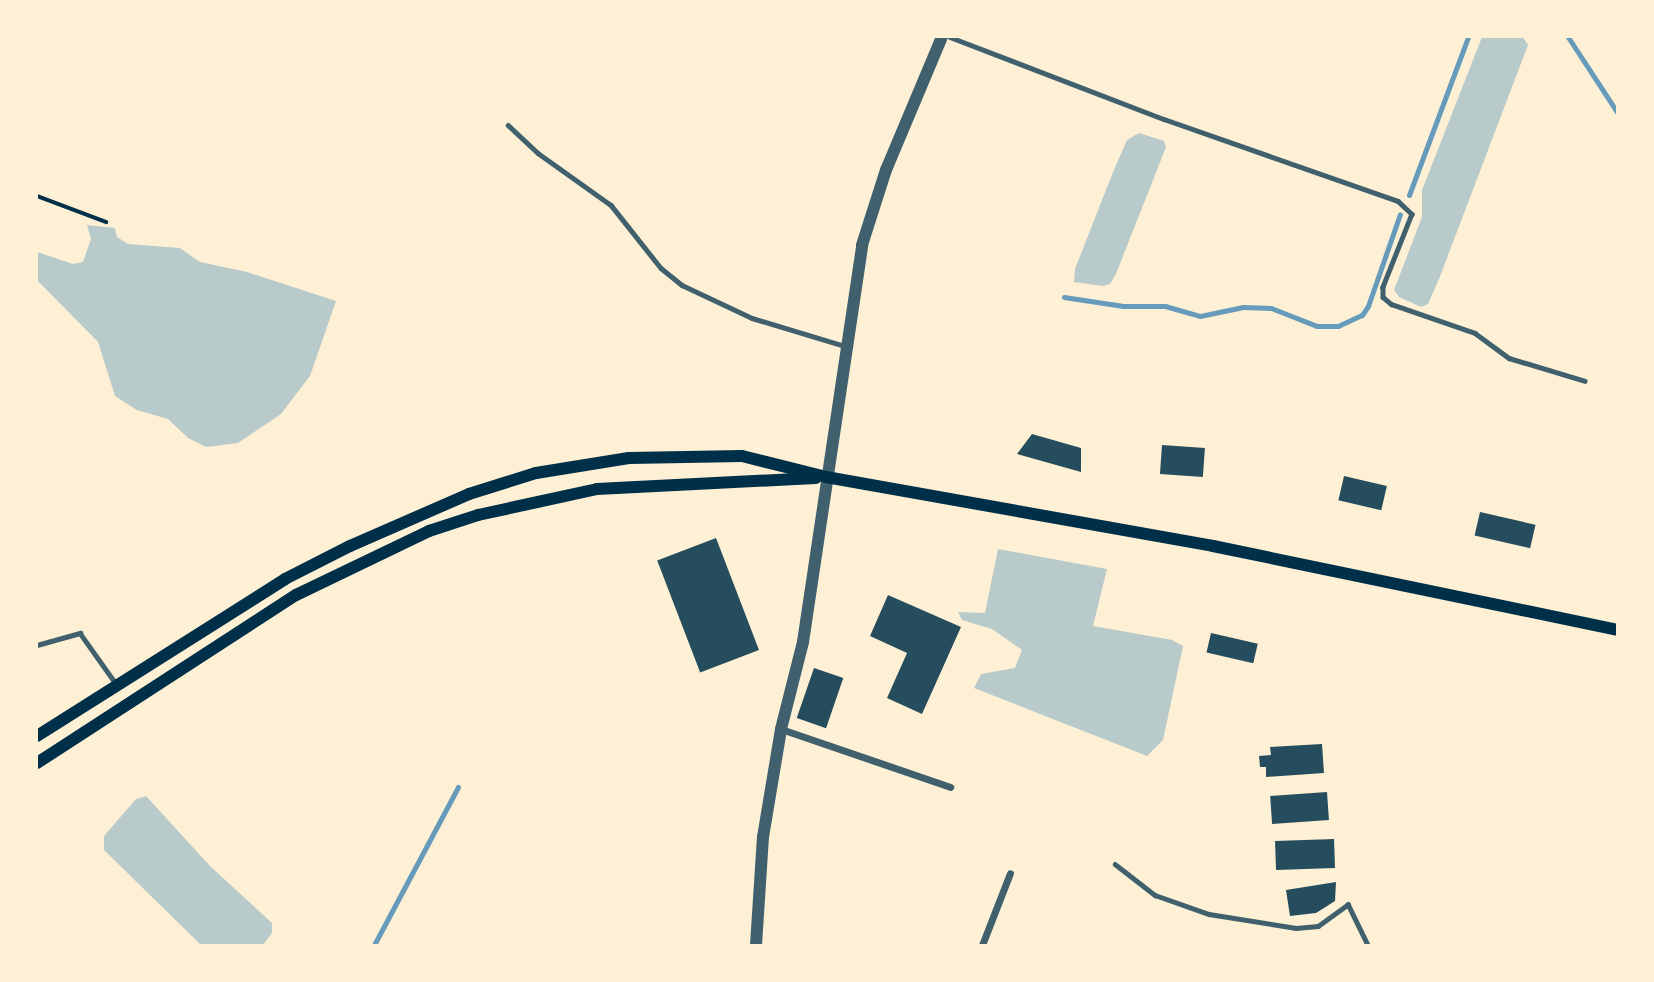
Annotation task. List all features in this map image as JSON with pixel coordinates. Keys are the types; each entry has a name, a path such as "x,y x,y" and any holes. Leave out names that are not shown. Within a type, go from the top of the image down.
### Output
{"main road":[{"path":"37,736 285,579 414,517 536,473 629,458 742,456 826,477 1213,546 1617,630"},
{"path":"37,763 296,595 429,531 478,515 597,489 826,477"}],"street":[{"path":"756,945 763,837 781,729 803,642 846,346 870,213 942,37"},
{"path":"781,729 950,787"},
{"path":"982,945 1010,873"}],"lane":[{"path":"950,37 1164,119 1398,201 1412,214 1383,287 1383,297 1391,304 1475,333 1508,358 1585,381"},
{"path":"508,124 538,153 611,205 661,268 682,285 751,317 846,346"},
{"path":"37,645 80,634 117,686"},
{"path":"1115,864 1155,895 1209,914 1296,928 1318,926 1348,904 1368,945"}],"path":[{"path":"37,196 106,222"}],"shaded area":[{"path":"1482,37 1523,37 1528,45 1439,279 1428,304 1421,307 1399,297 1394,290 1422,217 1422,190"},
{"path":"1139,133 1164,141 1166,147 1116,274 1110,284 1103,286 1074,282 1075,269 1113,172 1127,140"},
{"path":"87,225 115,228 117,237 128,244 180,248 200,262 247,272 336,301 310,376 281,414 238,443 206,447 188,438 168,419 137,410 115,396 98,342 37,280 37,252 73,264 83,262 91,239"},
{"path":"998,549 1107,569 1093,626 1172,640 1183,646 1163,740 1147,756 974,688 981,674 1015,668 1022,650 992,629 962,620 958,612 985,613"},
{"path":"146,796 210,866 272,923 272,933 263,945 201,945 104,850 104,836 136,799"}],"building":[{"path":"1032,434 1081,448 1081,472 1017,454"},
{"path":"1162,445 1205,448 1203,477 1160,474"},
{"path":"1344,476 1387,486 1381,510 1338,500"},
{"path":"1480,512 1536,525 1530,548 1475,535"},
{"path":"716,538 759,650 700,673 657,561"},
{"path":"888,595 961,627 922,714 887,698 907,653 870,636"},
{"path":"1211,633 1258,644 1253,663 1207,652"},
{"path":"814,668 843,678 826,728 797,718"},
{"path":"1322,744 1324,773 1266,777 1266,767 1260,767 1259,756 1271,755 1270,747"},
{"path":"1327,792 1329,820 1272,824 1270,796"},
{"path":"1334,839 1335,868 1276,870 1275,841"},
{"path":"1336,882 1335,901 1316,913 1290,916 1286,890"}],"waterway":[{"path":"1409,195 1468,37"},
{"path":"1568,37 1617,112"},
{"path":"1064,297 1123,306 1165,306 1200,316 1243,307 1271,308 1317,326 1338,326 1362,315 1368,306 1400,214"},
{"path":"374,945 458,787"}]}
